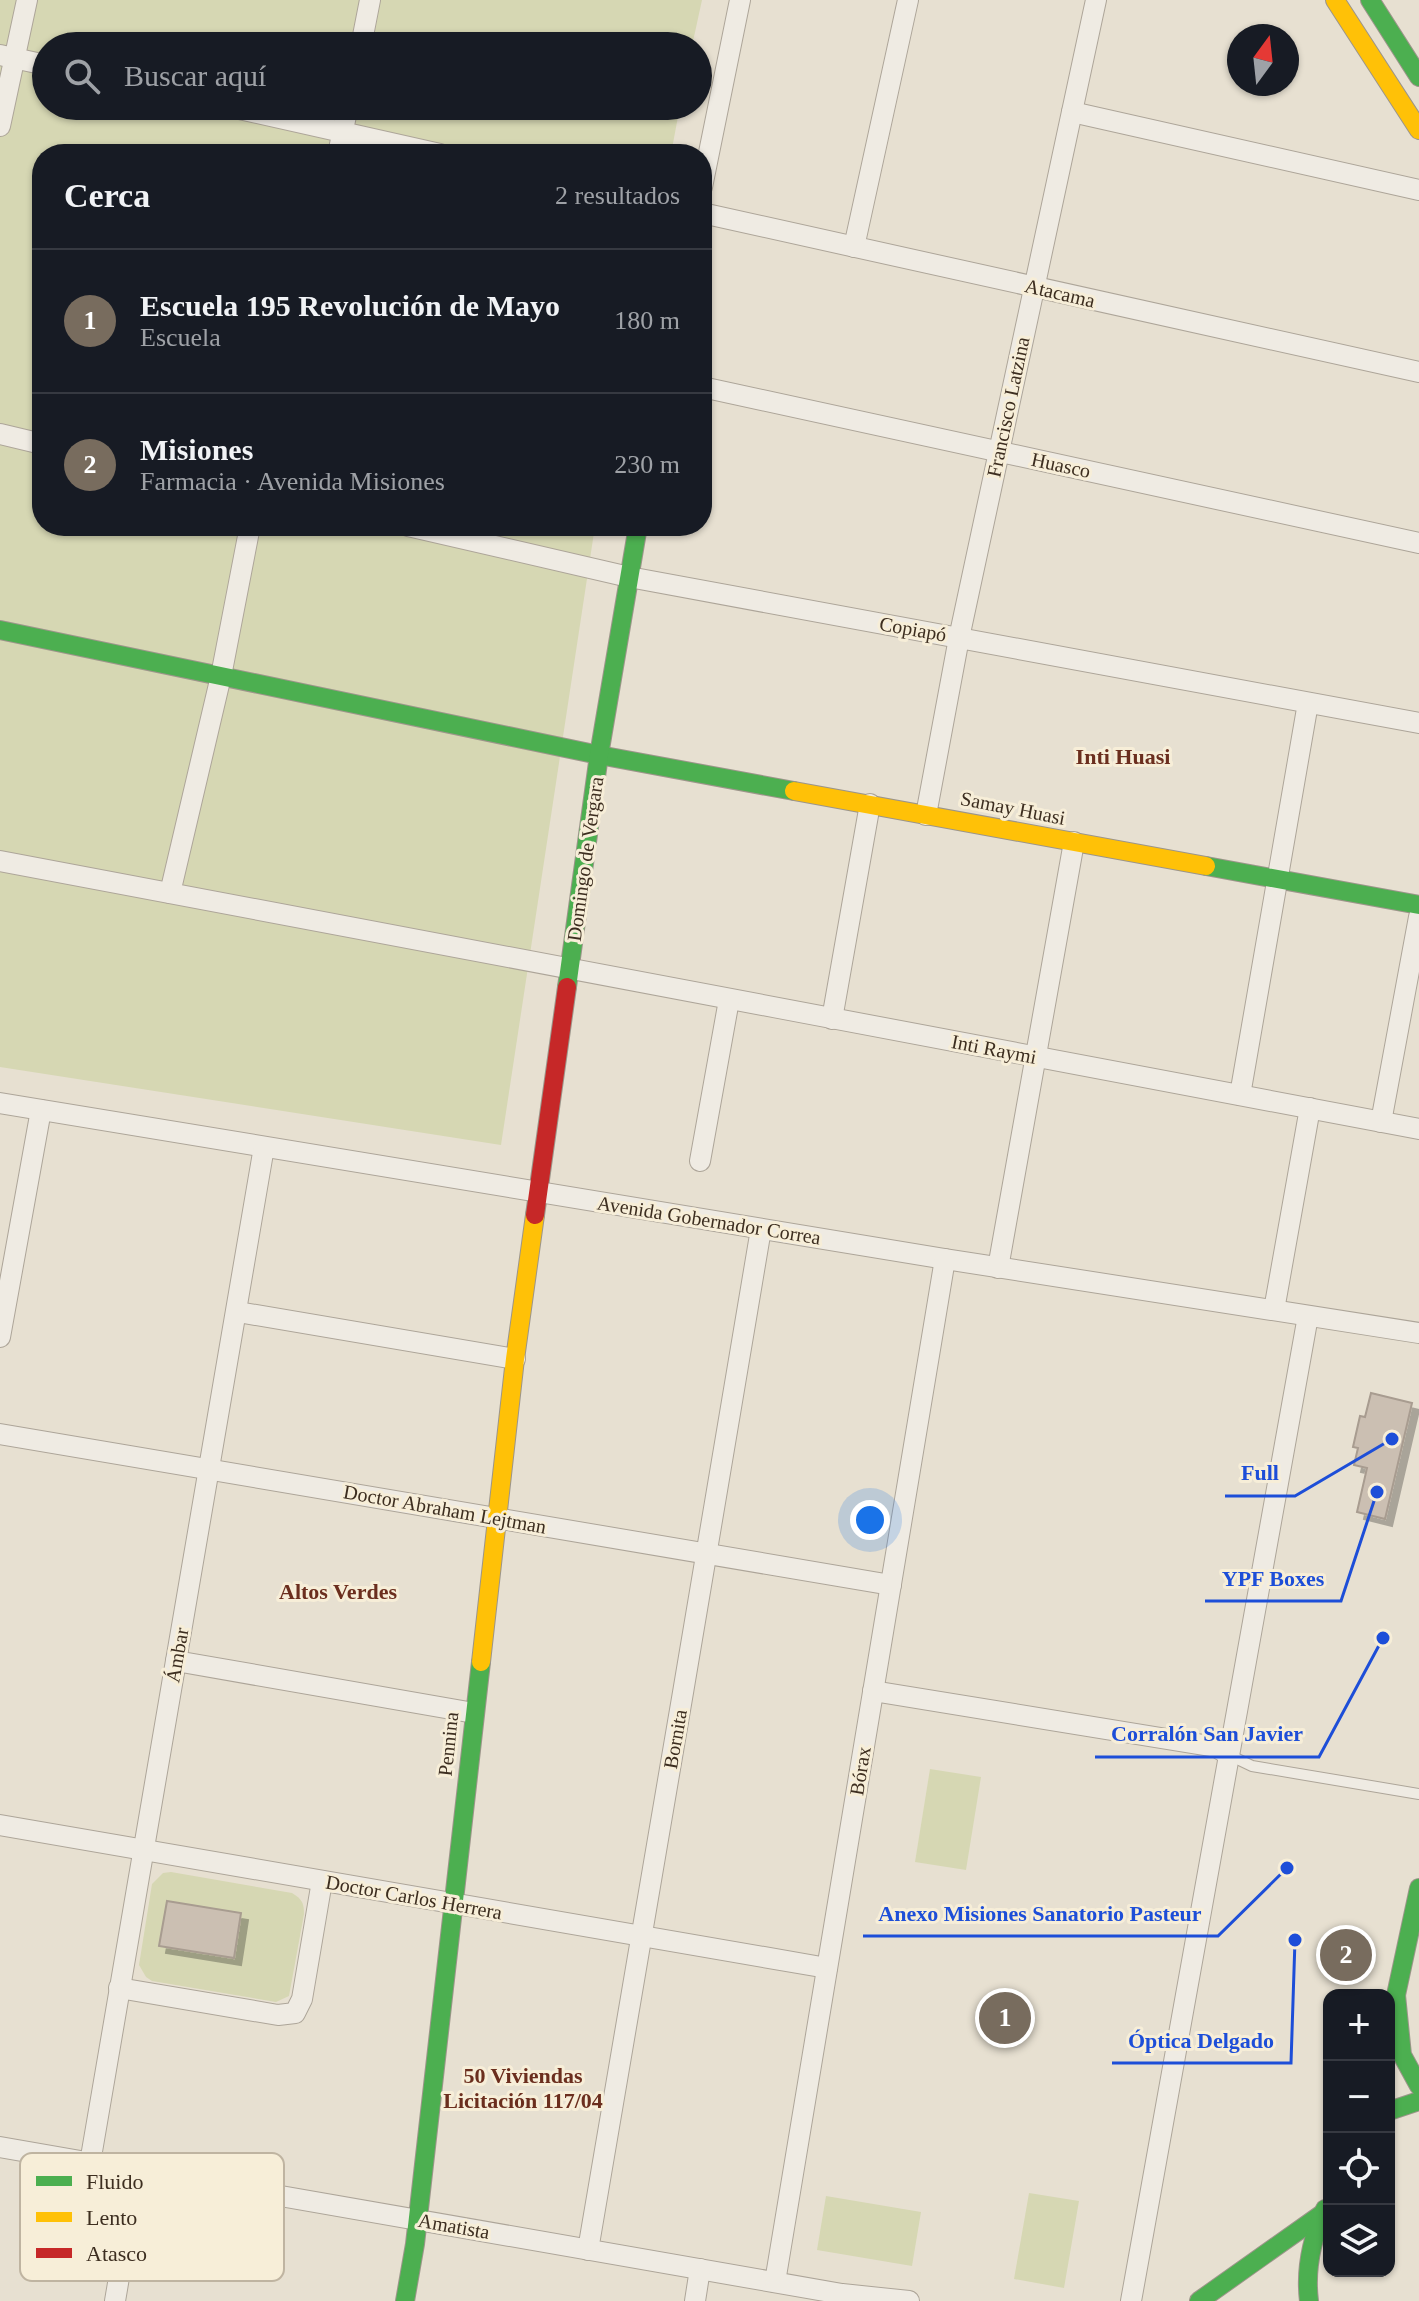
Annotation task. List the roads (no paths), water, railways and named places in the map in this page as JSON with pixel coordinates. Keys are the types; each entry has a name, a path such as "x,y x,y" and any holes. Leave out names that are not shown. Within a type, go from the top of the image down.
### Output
{"street":[{"path":"0,126 7,57 27,0"},
{"path":"364,32 370,0"},
{"path":"711,144 740,0"},
{"path":"854,247 908,0"},
{"name":"Francisco Latzina","path":"926,815 959,638 1096,0"},
{"path":"1335,0 1419,130"},
{"path":"1370,0 1419,77"},
{"path":"7,57 32,62"},
{"path":"1072,112 1419,190"},
{"path":"289,120 396,144"},
{"path":"340,144 345,120"},
{"name":"Atacama","path":"712,215 1419,372"},
{"name":"Huasco","path":"712,389 1419,543"},
{"path":"0,434 32,442"},
{"path":"170,893 221,676 248,536"},
{"name":"Copiapó","path":"451,536 629,577 1419,723"},
{"name":"Domingo de Vergara","path":"538,1192 599,755 636,536"},
{"name":"Samay Huasi","path":"0,630 599,755 1419,905"},
{"path":"1240,1095 1308,703"},
{"path":"832,1019 870,804"},
{"path":"998,1268 1074,842"},
{"name":"Inti Raymi","path":"0,861 1419,1129"},
{"path":"1381,1122 1419,917"},
{"path":"700,1161 729,1000"},
{"name":"Avenida Gobernador Correa","path":"0,1103 998,1268 1419,1333"},
{"path":"1274,1310 1310,1108"},
{"path":"0,1337 41,1110"},
{"name":"Ámbar","path":"92,2153 264,1147"},
{"name":"Pennina","path":"405,2301 515,1359 538,1192"},
{"name":"Bornita","path":"588,2250 761,1229"},
{"name":"Bórax","path":"775,2282 945,1259"},
{"path":"238,1312 515,1359"},
{"path":"1131,2301 1308,1316"},
{"name":"Doctor Abraham Lejtman","path":"0,1434 891,1585"},
{"path":"176,1661 474,1713"},
{"path":"873,1691 1216,1747 1229,1755"},
{"name":"Doctor Carlos Herrera","path":"0,1825 827,1968"},
{"path":"119,1988 278,2015 295,2013 302,1999 322,1881"},
{"path":"1419,1888 1396,1995 1402,2055 1419,2086"},
{"path":"1395,2109 1419,2101"},
{"name":"Amatista","path":"0,2147 34,2153"},
{"name":"Amatista","path":"284,2197 775,2282 845,2297 909,2301"},
{"path":"1199,2301 1323,2209"},
{"path":"1309,2301 1306,2285 1309,2264 1323,2217"},
{"path":"695,2301 700,2269"},
{"path":"115,2301 118,2281"}],"lane":[{"path":"1229,1755 1252,1766 1419,1794"}],"place":[{"name":"Full","path":"1392,1439"},
{"name":"YPF Boxes","path":"1377,1492"},
{"name":"Corralón San Javier","path":"1383,1638"},
{"name":"Anexo Misiones Sanatorio Pasteur","path":"1287,1868"},
{"name":"Óptica Delgado","path":"1295,1940"},
{"name":"Misiones","path":"1346,1955"},
{"name":"Escuela 195 Revolución de Mayo","path":"1005,2018"}],"district":[{"name":"Inti Huasi","path":"1123,756"},
{"name":"Altos Verdes","path":"338,1591"},
{"name":"50 Viviendas Licitación 117/04","path":"523,2088"}]}
